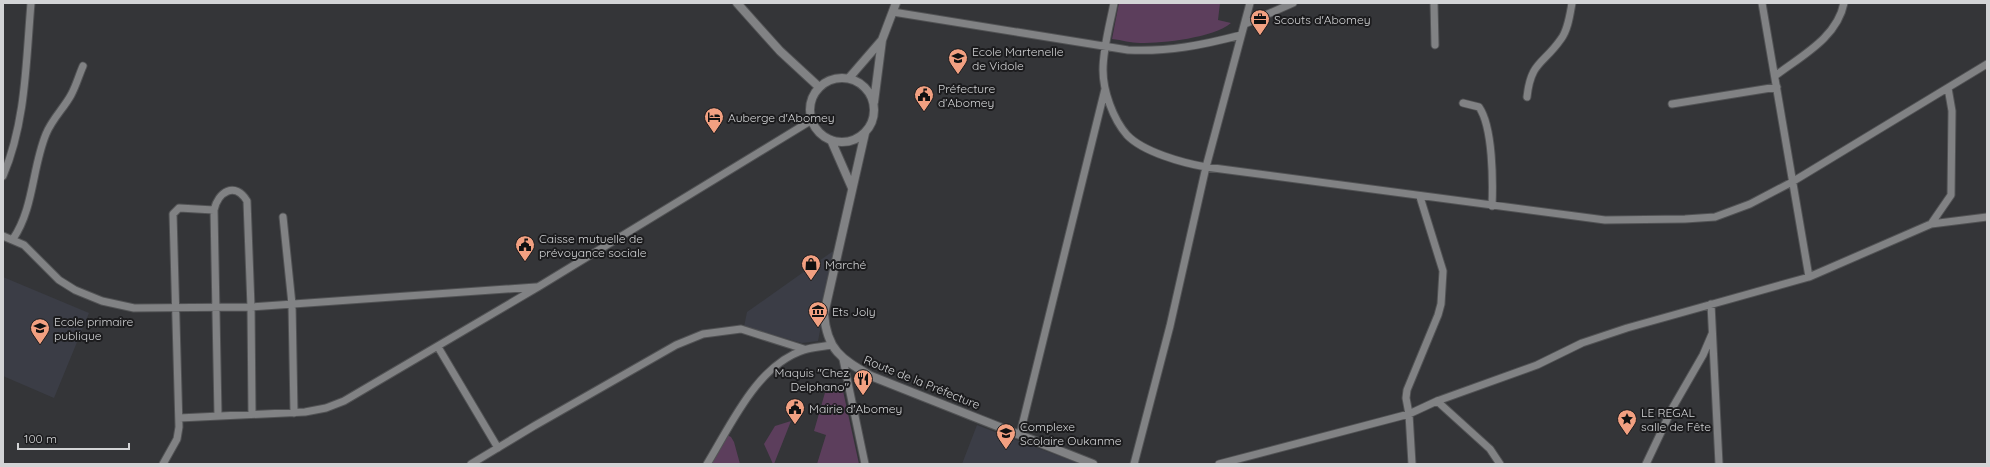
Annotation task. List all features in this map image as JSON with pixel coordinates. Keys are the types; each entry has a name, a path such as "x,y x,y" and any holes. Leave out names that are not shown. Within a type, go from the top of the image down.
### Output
{"street":[{"path":"3,176 18,131 28,54 32,3"},
{"path":"737,3 780,51 819,87"},
{"path":"874,103 867,90 862,85 849,78 833,79 819,87 815,93 810,106 812,120 819,132 831,140 838,142 853,140 865,133 873,119 882,40 896,3"},
{"path":"1114,3 1103,69 1105,90 1112,110 1128,135 1145,146 1182,163 1420,197 1605,220 1685,220 1715,217 1750,204 1792,182 1987,64"},
{"path":"1134,464 1170,326 1206,167 1250,3"},
{"path":"1245,24 1293,3"},
{"path":"1434,3 1436,45"},
{"path":"1527,97 1531,75 1536,67 1561,40 1572,3"},
{"path":"1762,3 1809,277"},
{"path":"1775,76 1827,37 1842,10 1844,3"},
{"path":"893,12 1106,47 1156,52 1206,45 1241,35"},
{"path":"849,78 882,40"},
{"path":"13,239 26,215 41,149 47,132 57,114 72,93 83,66"},
{"path":"1672,104 1777,87"},
{"path":"1931,224 1951,196 1952,111 1948,88"},
{"path":"1020,434 1105,90"},
{"path":"1463,103 1479,108 1484,114 1492,162 1492,206"},
{"path":"179,418 218,415 294,413 326,408 344,401 538,287 812,120"},
{"name":"Route de la Préfecture","path":"865,133 824,314 825,328 831,345 843,359 871,376 1093,464"},
{"path":"831,140 852,189"},
{"path":"218,415 214,210 216,200 222,194 229,191 236,191 243,194 247,201 252,307 252,414"},
{"path":"1412,464 1409,414 1406,398 1407,390 1434,326 1442,293 1443,271 1420,197"},
{"path":"163,464 177,439 179,418 173,214 179,208 214,210"},
{"path":"284,216 292,304 294,413"},
{"path":"1219,464 1409,414 1437,401 1537,365 1582,343 1627,328 1809,277 1931,224 1987,217"},
{"path":"3,236 24,245 59,280 75,290 102,301 149,309 252,307 538,287"},
{"path":"1711,304 1719,464"},
{"path":"471,464 676,346 704,334 742,329 804,349"},
{"path":"1646,464 1673,407 1703,355 1713,331"},
{"path":"707,464 755,387 771,370 787,358 804,349 831,345"},
{"path":"438,347 498,448"},
{"path":"843,359 865,464"},
{"path":"1437,401 1490,449 1500,464"}],"shaded area":[{"path":"1119,3 1220,3 1218,20 1231,23 1213,32 1188,39 1133,43 1112,39"},
{"name":"Marché","path":"836,249 818,341 802,343 744,327 747,312"},
{"name":"Ecole primaire publique","path":"3,277 89,313 54,398 3,376"},
{"path":"826,389 843,391 859,464 817,464 826,435 814,431"},
{"path":"791,421 773,464 764,444 775,426"},
{"name":"Complexe Scolaire Oukanme","path":"977,425 1008,437 1081,464 962,464"},
{"path":"727,435 731,437 734,442 740,464 710,464"}],"place":[{"name":"Scouts d'Abomey","path":"1260,36"},
{"name":"Ecole Martenelle de Vidole","path":"958,75"},
{"name":"Préfecture d’Abomey","path":"924,112"},
{"name":"Auberge d'Abomey","path":"714,134"},
{"name":"Caisse mutuelle de prévoyance sociale","path":"525,262"},
{"name":"Marché","path":"811,281"},
{"name":"Ets Joly","path":"818,328"},
{"name":"Ecole primaire publique","path":"40,345"},
{"name":"Maquis \"Chez Delphano\"","path":"863,396"},
{"name":"Mairie d'Abomey","path":"795,425"},
{"name":"LE REGAL salle de Fête","path":"1627,436"},
{"name":"Complexe Scolaire Oukanme","path":"1006,450"}]}
